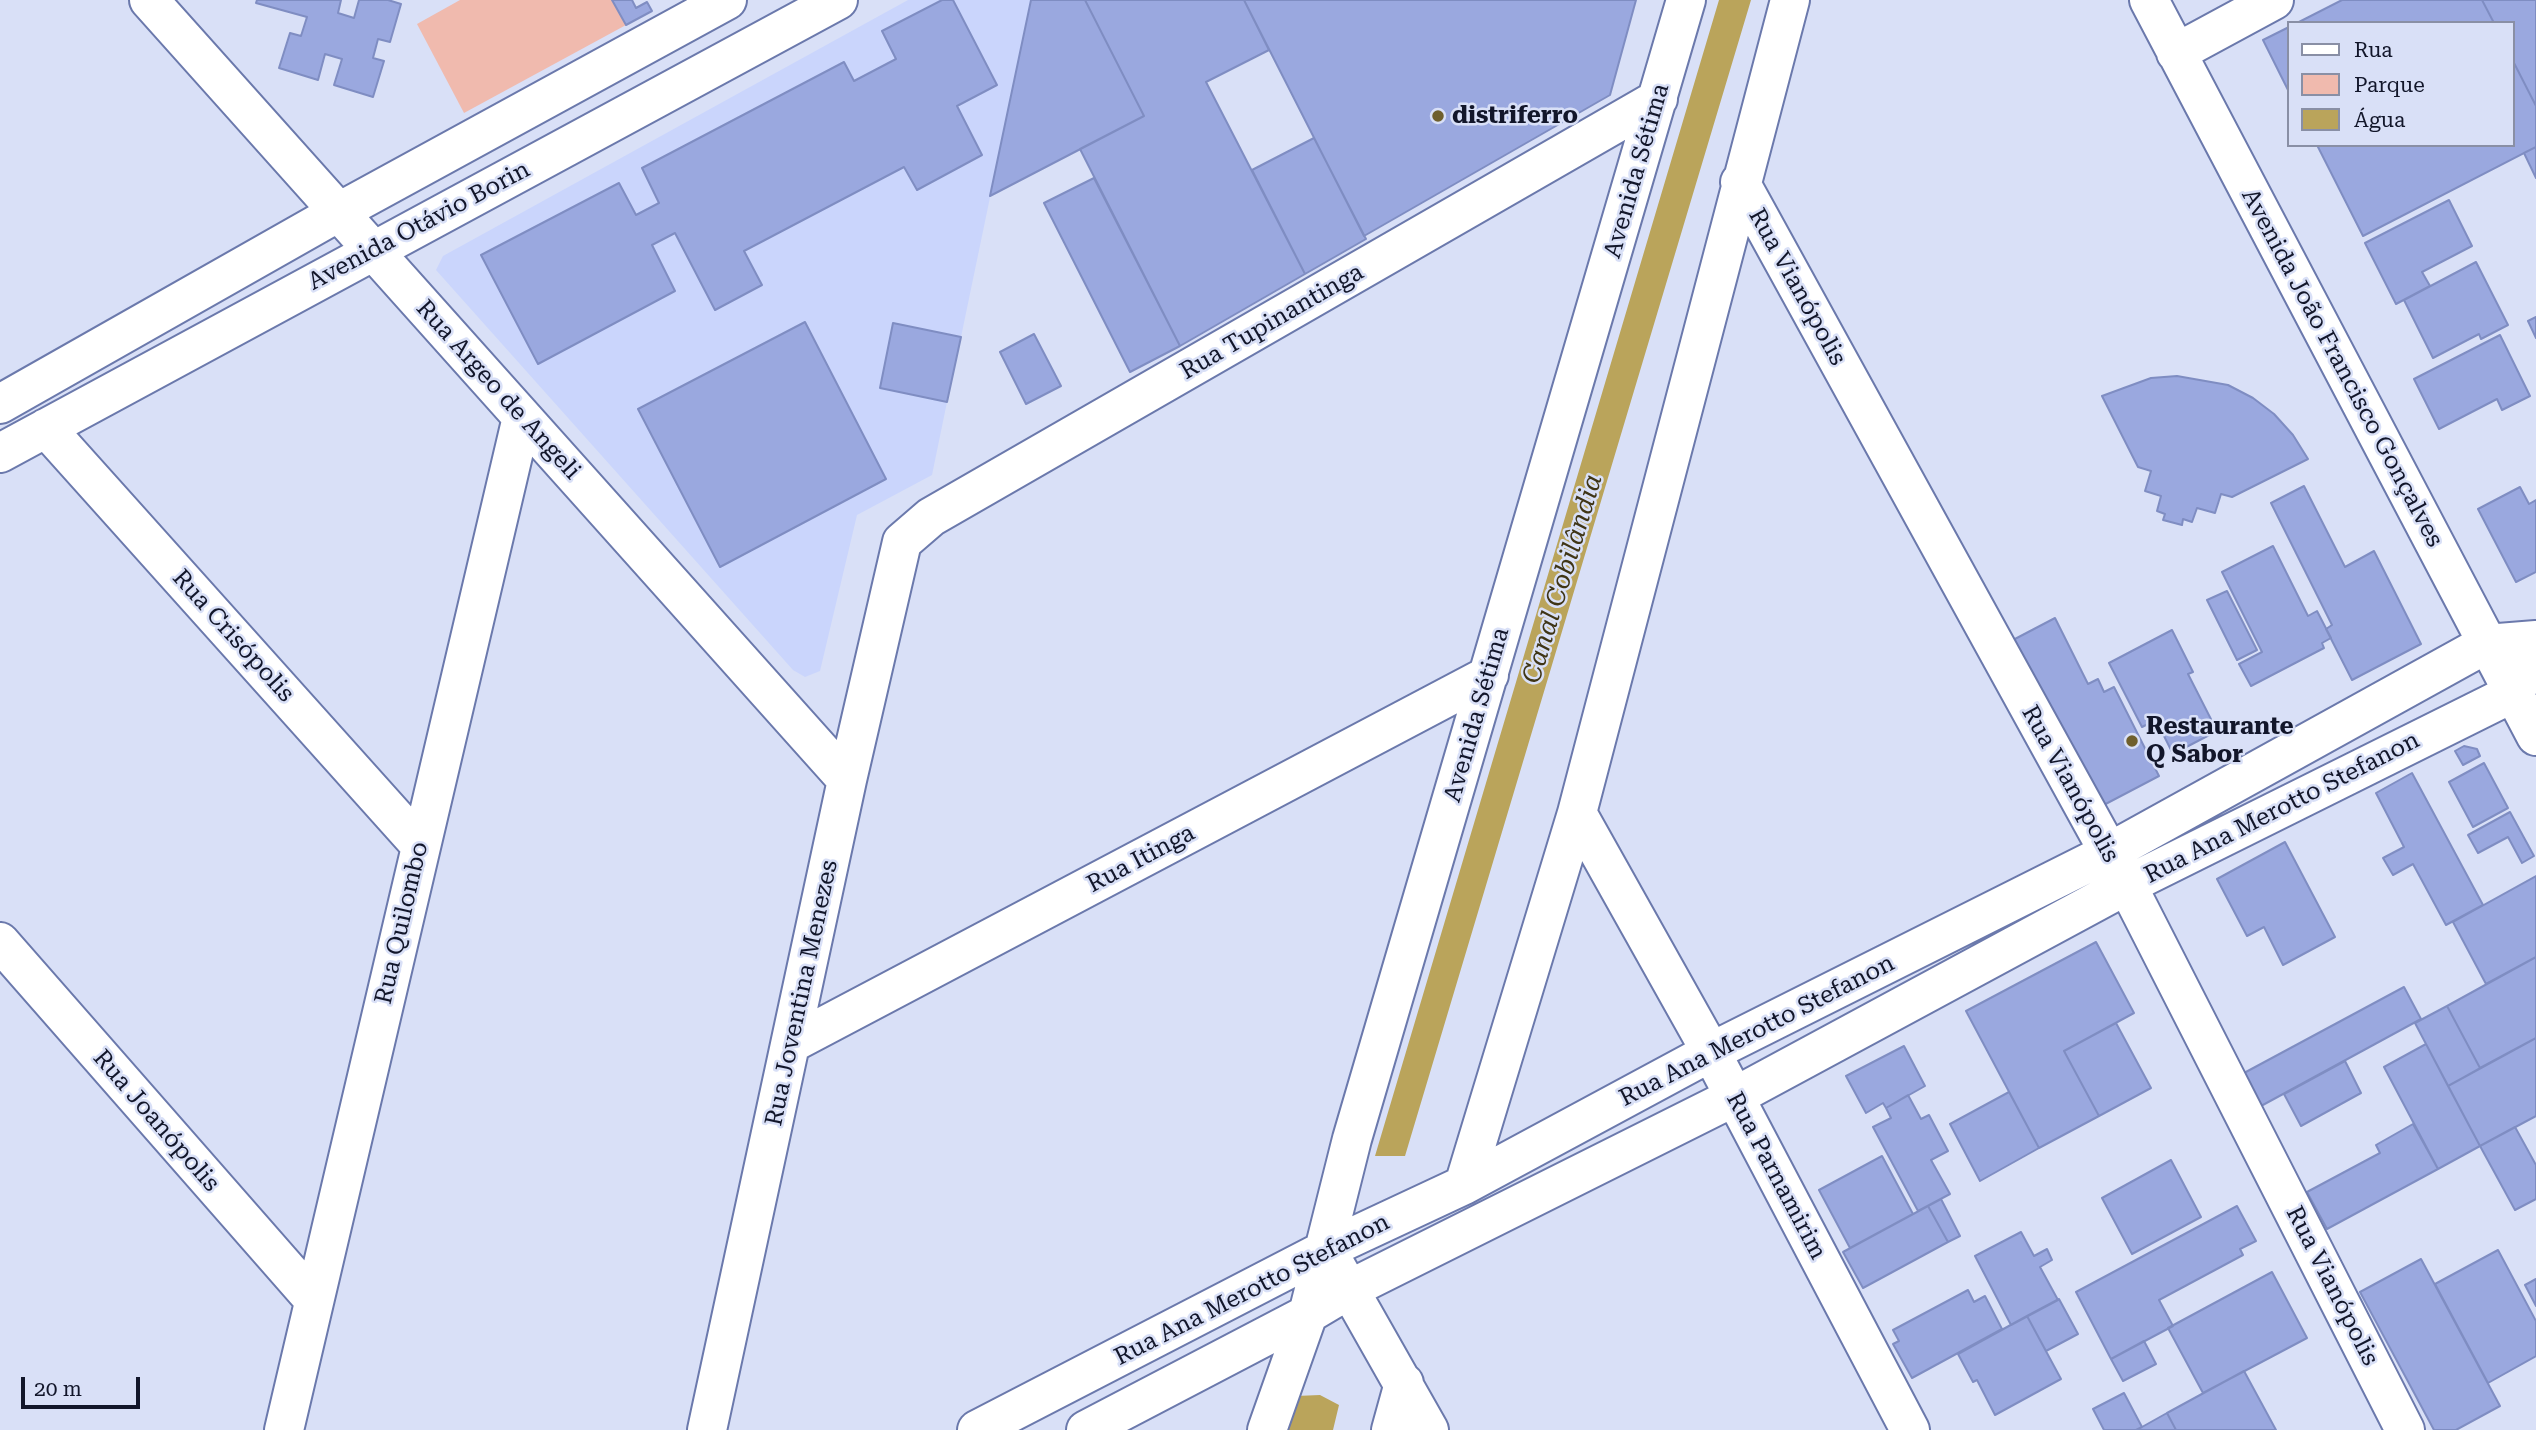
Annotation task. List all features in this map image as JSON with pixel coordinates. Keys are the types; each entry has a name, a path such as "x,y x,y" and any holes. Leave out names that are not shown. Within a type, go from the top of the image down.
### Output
{"street":[{"name":"Rua Argeo de Angeli","path":"149,0 847,780"},
{"name":"Avenida Otávio Borin","path":"4,396 727,0"},
{"name":"Avenida Otávio Borin","path":"0,453 373,251 780,13 838,0"},
{"name":"Avenida Sétima","path":"1267,1430 1308,1314 1352,1139 1686,0"},
{"path":"1464,1185 1577,813 1740,182 1790,0"},
{"name":"Avenida João Francisco Gonçalves","path":"2149,0 2536,736"},
{"path":"2176,53 2274,0"},
{"name":"Rua Tupinantinga","path":"896,555 902,542 931,517 1658,99"},
{"name":"Rua Vianópolis","path":"1740,182 2127,885 2405,1430"},
{"name":"Rua Quilombo","path":"284,1430 522,417"},
{"name":"Rua Crisópolis","path":"46,428 421,845"},
{"name":"Rua Joventina Menezes","path":"707,1430 896,555"},
{"name":"Rua Ana Merotto Stefanon","path":"977,1430 1326,1249 1464,1185 1711,1052 2108,853 2486,644 2536,640"},
{"name":"Rua Ana Merotto Stefanon","path":"1086,1430 1308,1314 1349,1289 1734,1097 2127,885 2513,693 2536,660"},
{"name":"Rua Itinga","path":"792,1043 1489,675"},
{"name":"Rua Parnamirim","path":"1577,813 1711,1052 1910,1430"},
{"name":"Rua Joanópolis","path":"0,942 313,1299"},
{"path":"1326,1249 1429,1430"},
{"path":"1391,1430 1404,1383"}],"shaded area":[{"path":"908,0 1031,0 961,337 893,323 881,388 947,402 932,475 857,515 820,671 805,677 793,670 436,270 443,256"}],"green space":[{"path":"460,0 612,0 626,25 464,113 417,24"}],"water":[{"name":"Canal Cobilândia","path":"1719,0 1751,0 1405,1156 1375,1156"},
{"path":"1320,1395 1339,1405 1333,1430 1287,1430 1296,1396"}],"building":[{"path":"257,0 341,0 338,13 354,18 359,0 388,0 401,4 390,42 378,39 373,58 384,61 373,97 334,85 342,59 325,54 318,80 279,68 290,33 301,36 307,17 256,3"},
{"path":"612,0 632,0 636,8 647,2 652,11 626,25"},
{"path":"942,0 953,0 997,85 957,106 982,155 917,190 904,167 744,251 762,285 715,310 675,233 652,245 675,291 538,364 481,255 619,183 636,215 659,203 642,168 844,62 854,81 896,59 882,31"},
{"path":"1031,0 1085,0 1144,116 990,196"},
{"path":"1085,0 1244,0 1269,50 1206,82 1305,274 1180,346 1080,149 1144,116"},
{"name":"distriferro","path":"1244,0 1636,0 1610,95 1364,236"},
{"path":"2342,0 2482,0 2493,21 2301,21"},
{"path":"2482,0 2536,0 2536,106 2515,65 2515,21 2493,21"},
{"path":"2288,28 2288,90 2263,40"},
{"path":"2515,65 2536,106 2536,147 2363,236 2318,147 2515,147"},
{"path":"1314,138 1366,239 1305,274 1252,170"},
{"path":"2536,147 2536,178 2524,153"},
{"path":"1094,178 1180,346 1130,372 1044,203"},
{"path":"2449,200 2472,246 2422,272 2430,286 2396,304 2365,243"},
{"path":"2476,262 2508,325 2481,339 2479,334 2433,358 2404,300"},
{"path":"2536,317 2536,338 2528,321"},
{"path":"805,322 886,479 720,567 638,409"},
{"path":"893,323 961,337 947,402 880,388"},
{"path":"1034,334 1061,386 1026,404 1000,352"},
{"path":"2500,335 2530,396 2502,410 2497,399 2439,429 2414,379"},
{"path":"2177,376 2228,385 2253,398 2274,414 2293,435 2308,459 2232,497 2221,494 2215,513 2197,508 2192,522 2183,519 2182,525 2163,520 2165,514 2157,511 2161,496 2145,491 2151,471 2138,467 2102,396 2151,378"},
{"path":"2304,486 2345,567 2374,551 2421,644 2352,680 2326,629 2332,625 2271,503"},
{"path":"2520,487 2529,504 2536,500 2536,572 2516,582 2478,509"},
{"path":"2273,546 2308,616 2317,611 2331,638 2322,643 2324,648 2251,686 2239,664 2262,652 2222,572"},
{"path":"2227,591 2257,650 2237,660 2207,600"},
{"path":"2055,618 2088,684 2098,679 2104,692 2114,687 2159,776 2098,808 2013,640"},
{"path":"2172,630 2193,672 2188,674 2217,731 2173,754 2156,720 2142,727 2109,663"},
{"path":"2464,746 2477,749 2480,756 2463,765 2455,751"},
{"path":"2484,763 2508,808 2473,827 2449,782"},
{"path":"2412,773 2483,905 2446,925 2413,864 2393,875 2383,858 2404,847 2376,793"},
{"path":"2510,812 2534,856 2522,863 2508,837 2478,853 2468,835"},
{"path":"2285,842 2335,937 2283,965 2264,927 2247,936 2217,879"},
{"path":"2536,876 2536,957 2486,984 2453,922"},
{"path":"2096,942 2134,1013 2064,1051 2099,1116 2039,1148 1966,1011"},
{"path":"2536,957 2536,1038 2480,1068 2447,1006"},
{"path":"2404,987 2421,1019 2261,1106 2244,1073"},
{"path":"2447,1006 2480,1068 2448,1086 2415,1023"},
{"path":"2116,1023 2151,1088 2099,1116 2064,1051"},
{"path":"2536,1038 2536,1116 2480,1146 2448,1086"},
{"path":"2426,1044 2480,1146 2438,1169 2384,1067"},
{"path":"1904,1046 1925,1086 1886,1108 1883,1103 1866,1113 1846,1076"},
{"path":"2345,1061 2361,1093 2301,1126 2284,1094"},
{"path":"2009,1092 2039,1148 1980,1181 1950,1124"},
{"path":"1908,1095 1921,1119 1929,1115 1948,1151 1931,1160 1950,1194 1918,1211 1873,1127 1891,1118 1886,1108"},
{"path":"2413,1124 2438,1169 2327,1229 2307,1192 2380,1153 2376,1145"},
{"path":"2515,1127 2536,1165 2536,1199 2515,1210 2480,1146"},
{"path":"1882,1156 1913,1214 1850,1248 1819,1190"},
{"path":"2171,1160 2201,1217 2132,1254 2102,1198"},
{"path":"1941,1199 1960,1236 1948,1242 1928,1206"},
{"path":"1928,1206 1948,1242 1863,1288 1843,1252"},
{"path":"2237,1206 2256,1241 2240,1249 2243,1255 2159,1300 2173,1326 2111,1359 2076,1292"},
{"path":"2021,1232 2034,1256 2047,1249 2052,1260 2040,1267 2058,1300 2011,1325 1975,1256"},
{"path":"2498,1250 2536,1321 2536,1356 2488,1383 2435,1284"},
{"path":"2421,1259 2500,1406 2456,1430 2434,1430 2360,1292"},
{"path":"2272,1272 2307,1338 2203,1393 2168,1328"},
{"path":"2536,1279 2536,1306 2525,1285"},
{"path":"1968,1290 1974,1302 1985,1296 2002,1329 1912,1378 1893,1344 1899,1341 1893,1330"},
{"path":"2059,1299 2078,1334 2046,1351 2027,1316"},
{"path":"2027,1316 2061,1379 1995,1415 1977,1380 1973,1382 1958,1354"},
{"path":"2144,1341 2156,1364 2123,1381 2111,1359"},
{"path":"2244,1371 2276,1430 2176,1430 2167,1413"},
{"path":"2124,1393 2142,1427 2136,1430 2104,1430 2093,1409"},
{"path":"2167,1413 2176,1430 2136,1430 2142,1427"}],"place":[{"name":"distriferro","path":"1438,116"},
{"name":"Restaurante Q Sabor","path":"2132,741"}]}
